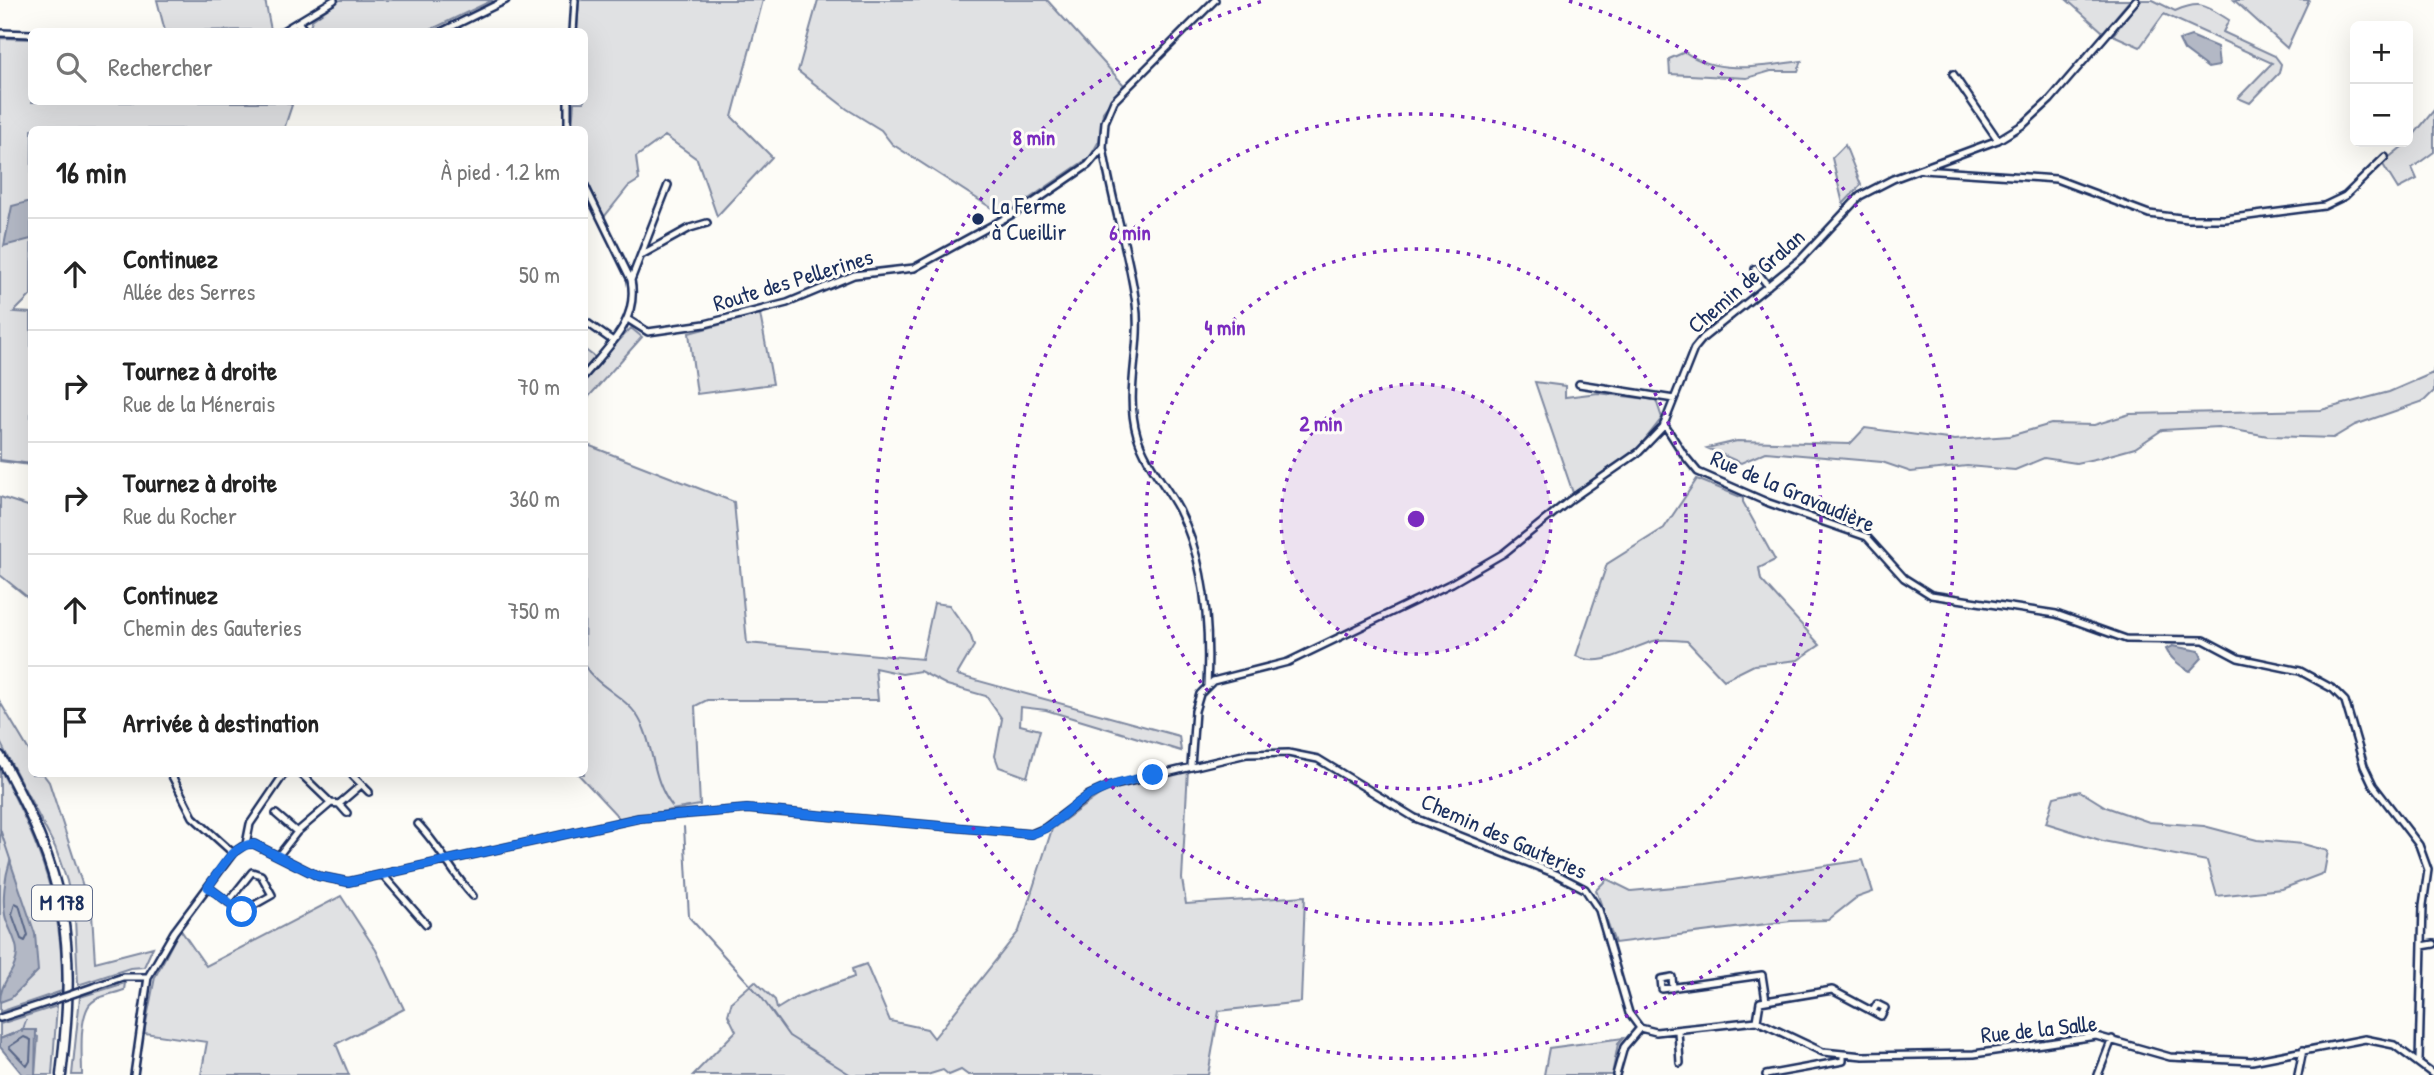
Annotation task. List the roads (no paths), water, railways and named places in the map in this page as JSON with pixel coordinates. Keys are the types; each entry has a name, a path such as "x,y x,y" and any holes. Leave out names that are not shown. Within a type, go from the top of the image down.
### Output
{"main road":[{"name":"M 178","path":"0,757 36,824 59,890 69,977 63,1075"}],"street":[{"path":"288,28 334,0"},
{"path":"449,28 506,0"},
{"path":"573,28 575,0"},
{"path":"1191,766 1195,711 1200,694 1207,686 1210,640 1196,559 1178,508 1151,466 1138,438 1131,398 1137,339 1136,304 1103,147 1105,122 1114,101 1215,0"},
{"name":"Chemin de Gralan","path":"1207,686 1225,676 1289,662 1452,583 1504,553 1570,500 1639,452 1664,424 1694,349 1703,338 1768,286 1824,236 1860,195 1998,140 2024,124 2043,107 2136,0"},
{"path":"298,22 303,28"},
{"path":"0,33 28,34"},
{"path":"1953,74 1998,140"},
{"path":"568,105 568,126"},
{"name":"Route des Pellerines","path":"629,320 648,332 692,327 787,303 854,275 914,268 1031,204 1088,165 1103,147"},
{"path":"1920,169 2056,179 2149,214 2188,219 2225,219 2324,206 2345,196 2385,157"},
{"path":"631,281 668,185"},
{"path":"588,192 631,281 634,296 629,320 588,371"},
{"path":"643,254 690,228 706,223"},
{"path":"622,262 637,264"},
{"path":"1755,270 1768,286"},
{"path":"588,322 613,341"},
{"path":"1579,384 1674,399"},
{"name":"Rue de la Gravaudière","path":"1664,424 1684,455 1699,472 1769,503 1867,537 1917,589 1931,595 2056,614 2126,639 2204,640 2238,658 2300,671 2333,690 2345,701 2364,766 2374,785 2425,857 2428,885 2423,905 2419,1061"},
{"name":"Chemin des Gauteries","path":"246,844 254,844 318,876 340,881 383,875 639,818 747,809 1031,834 1045,828 1078,802 1107,787 1191,766 1266,752 1318,759 1415,818 1576,882 1593,898 1599,910 1629,1013 1640,1028"},
{"path":"173,777 193,817 233,853"},
{"path":"134,1075 148,977 174,932 233,853 246,844 250,824 282,777"},
{"path":"304,777 331,803 339,804 347,813"},
{"path":"354,777 369,792"},
{"path":"339,804 361,785"},
{"path":"279,856 297,832 331,803"},
{"path":"276,814 297,832"},
{"path":"418,824 447,861 453,874 473,896"},
{"path":"208,887 228,902 242,912 272,895 261,875 253,872 228,902"},
{"path":"383,875 426,923"},
{"path":"2422,946 2434,944"},
{"path":"1673,988 1762,975 1766,1001"},
{"path":"0,1018 123,978 148,977"},
{"path":"1616,1075 1624,1047 1640,1028 1656,1032 1678,1031 1757,1021 1760,1002 1832,990 1873,1011"},
{"name":"Rue de la Salle","path":"1757,1021 1823,1052 1843,1056 1974,1054 2089,1037 2112,1039 2170,1057 2234,1062 2345,1040 2370,1039 2394,1045 2419,1061 2434,1075"},
{"path":"1678,1031 1680,1063"},
{"path":"2098,1075 2112,1039"},
{"path":"2298,1075 2303,1050"},
{"path":"1766,1075 1825,1066 1843,1061 1843,1056"}],"water":[{"path":"2191,36 2217,47 2219,66 2208,68 2184,50 2179,40"},
{"path":"28,202 28,240 4,246 12,206"},
{"path":"2172,646 2199,651 2202,658 2190,671 2170,656 2166,649"},
{"path":"10,861 35,934 38,971 11,998 0,1002 17,952 4,909 4,888"},
{"path":"22,1030 36,1030 35,1075 23,1075 0,1047 0,1039"}],"waterway":[{"path":"0,460 28,464"},
{"path":"588,671 636,714 647,736 660,784 672,806"},
{"path":"684,827 689,917 762,998 789,1036 851,1075"},
{"path":"0,829 11,862"},
{"path":"22,1032 26,1021"}],"place":[{"name":"La Ferme à Cueillir","path":"978,219"}]}
